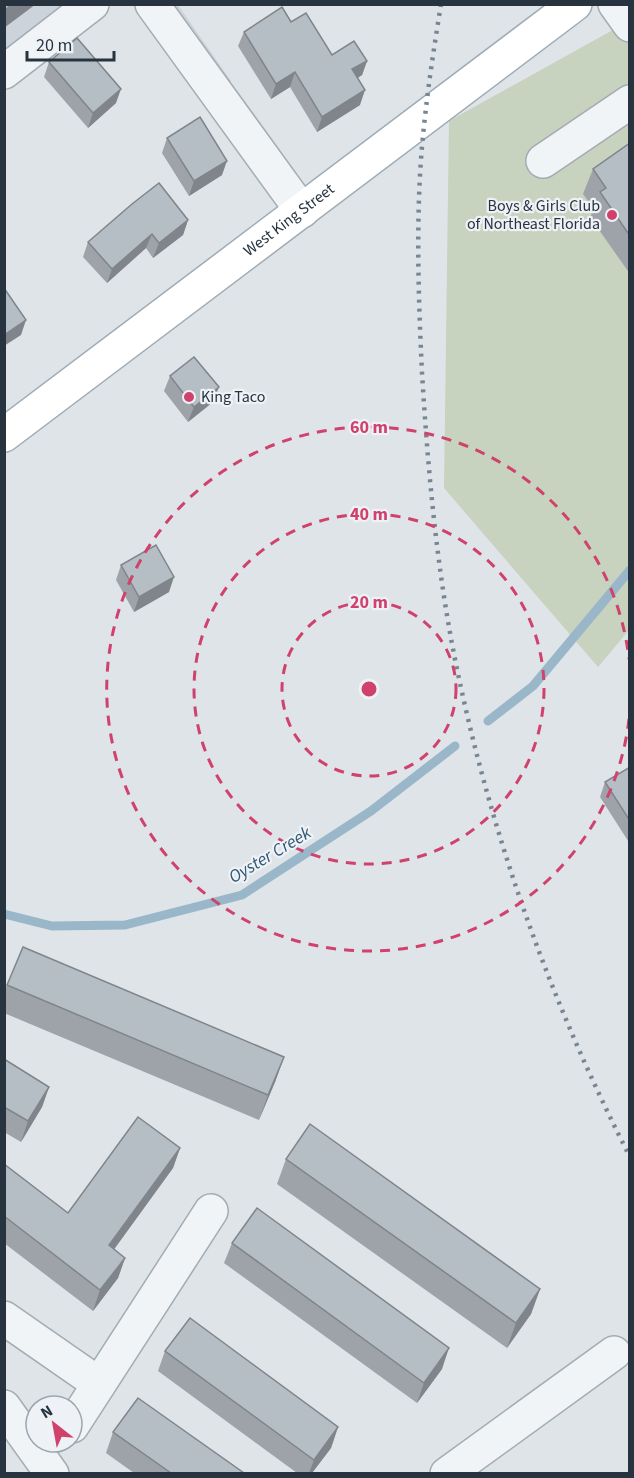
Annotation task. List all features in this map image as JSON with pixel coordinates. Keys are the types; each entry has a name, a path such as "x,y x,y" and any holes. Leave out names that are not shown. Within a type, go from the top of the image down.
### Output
{"main road":[{"name":"West King Street","path":"4,435 575,4"}],"street":[{"path":"4,72 92,4"},
{"path":"152,4 302,211"},
{"path":"615,4 630,25"},
{"path":"543,160 630,102"},
{"path":"84,1407 211,1211"},
{"path":"4,1318 99,1384"},
{"path":"447,1473 614,1353"},
{"path":"4,1407 53,1460"}],"shaded area":[{"path":"5,5 65,5 5,51"},
{"path":"170,5 178,5 231,81 228,83"}],"green space":[{"path":"629,21 630,629 598,667 444,488 449,121"}],"building":[{"path":"4,4 12,4 4,11"},
{"path":"282,7 291,22 306,13 332,55 354,41 367,61 352,69 365,90 322,117 295,72 276,84 244,32"},
{"path":"77,38 121,89 93,113 49,62"},
{"path":"200,117 227,161 194,181 167,138"},
{"path":"630,143 630,236 600,192 606,188 593,169"},
{"path":"159,183 188,220 159,243 152,234 112,269 88,242"},
{"path":"4,288 26,320 4,335"},
{"path":"194,357 219,387 194,407 170,376"},
{"path":"156,545 174,577 139,597 121,565"},
{"path":"630,767 630,821 605,782"},
{"path":"23,947 284,1057 268,1095 7,985"},
{"path":"4,1059 49,1087 28,1121 4,1107"},
{"path":"138,1117 180,1148 109,1245 125,1258 100,1290 4,1216 4,1164 68,1213"},
{"path":"310,1124 540,1289 516,1323 286,1159"},
{"path":"257,1208 449,1348 424,1383 232,1243"},
{"path":"190,1318 338,1427 314,1460 165,1351"},
{"path":"138,1398 244,1473 171,1473 113,1432"}],"waterway":[{"name":"Oyster Creek","path":"488,721 533,686 630,570"},
{"name":"Oyster Creek","path":"4,914 52,926 125,925 242,895 371,811 455,746"}],"railway":[{"path":"441,4 422,148 418,245 422,373 430,484 450,633 471,732 506,857 527,919 575,1040 630,1157"}],"place":[{"name":"Boys & Girls Club of Northeast Florida","path":"612,215"},
{"name":"King Taco","path":"189,397"}]}
